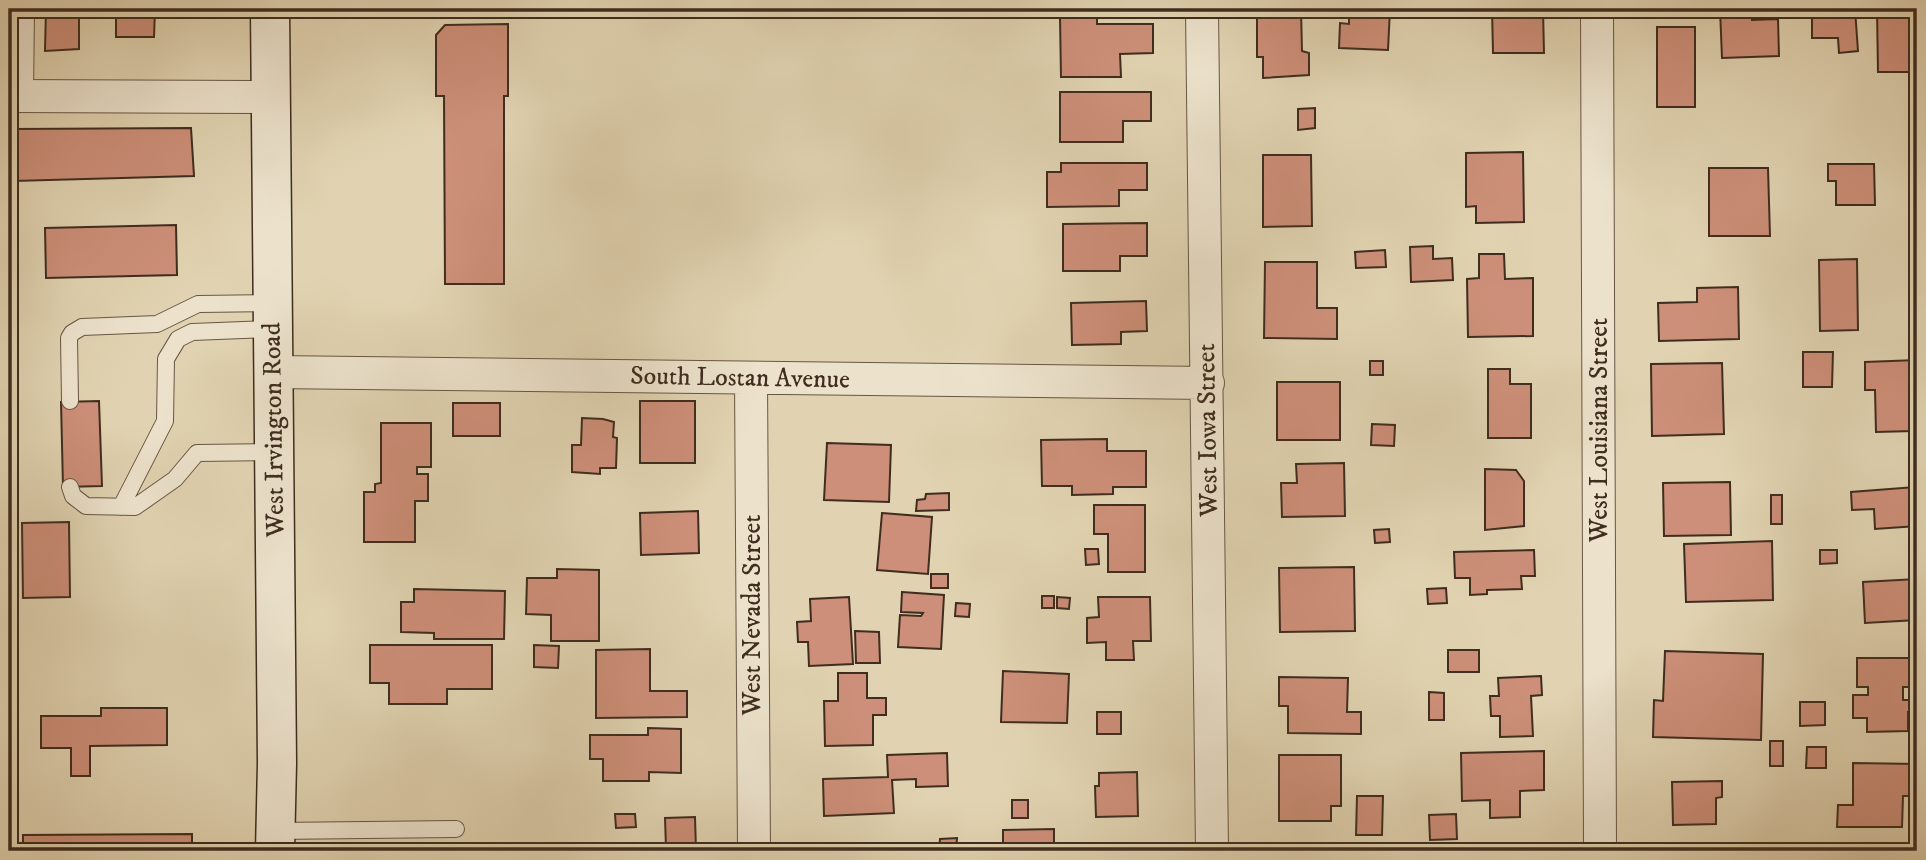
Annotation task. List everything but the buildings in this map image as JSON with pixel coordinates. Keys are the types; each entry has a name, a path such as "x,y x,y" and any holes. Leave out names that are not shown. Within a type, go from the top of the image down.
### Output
{"main road":[{"name":"West Irvington Road","path":"270,9 275,841"}],"street":[{"name":"West Iowa Street","path":"1202,9 1212,851"},
{"name":"West Louisiana Street","path":"1597,9 1600,851"},
{"path":"17,96 270,97"},
{"name":"South Lostan Avenue","path":"273,372 1208,383"},
{"name":"West Nevada Street","path":"751,378 754,851"}],"lane":[{"path":"17,96 26,9"},
{"path":"70,401 69,338 82,327 157,324 198,304 272,316"},
{"path":"121,507 165,421 166,359 178,339 192,332 272,316"},
{"path":"70,487 73,496 86,506 135,507 175,479 197,453 274,452"},
{"path":"275,841 456,829"}]}
